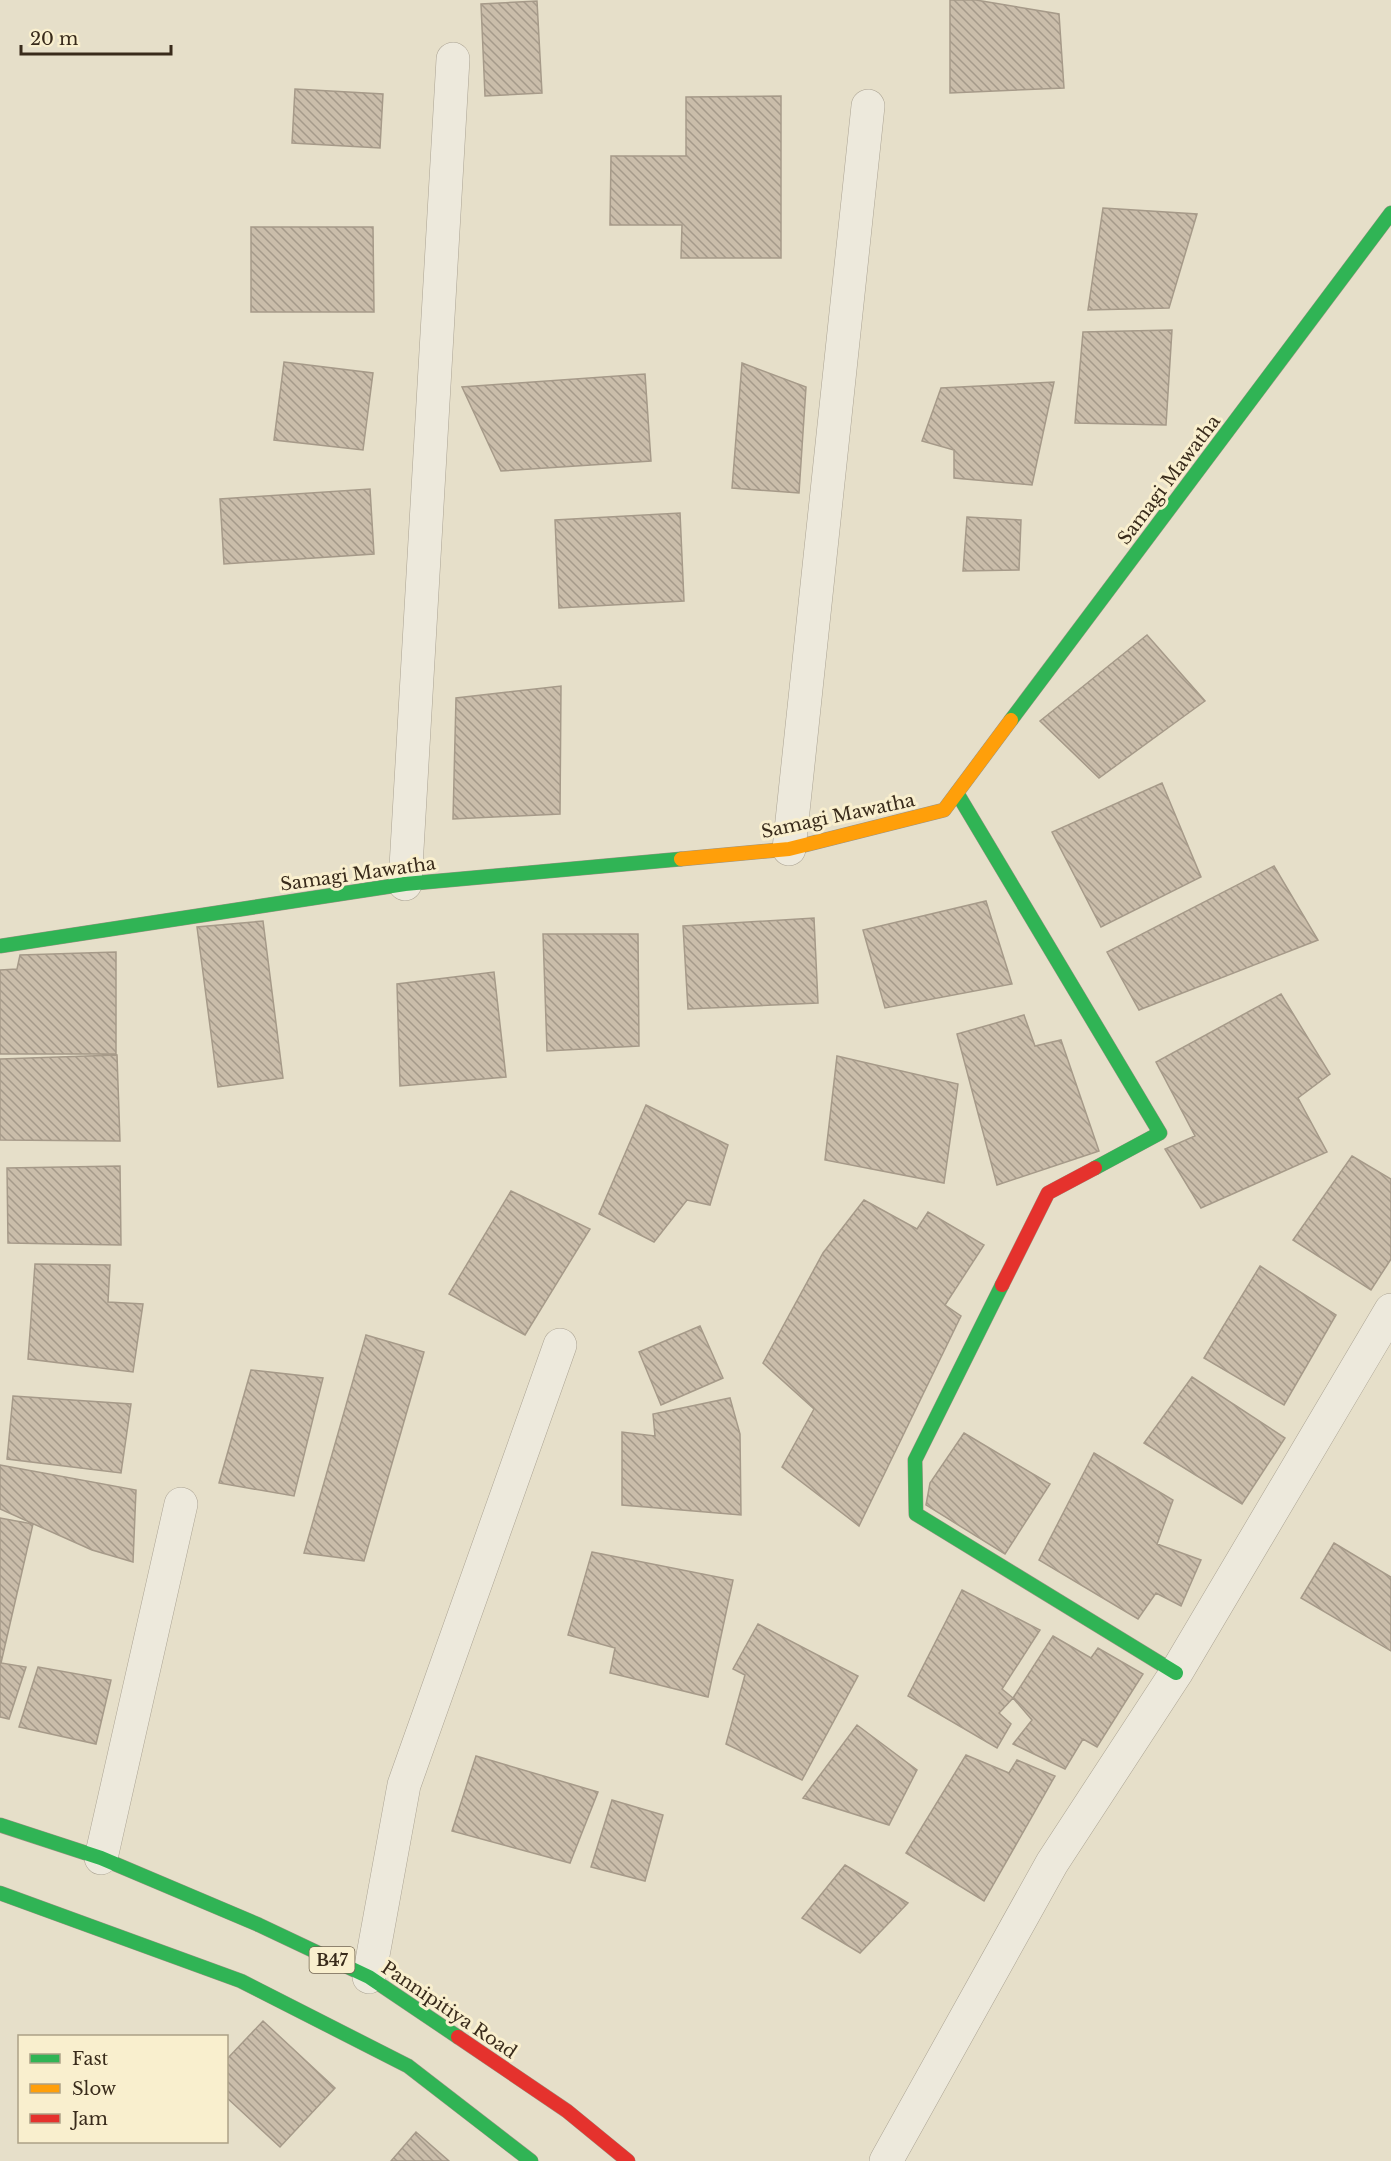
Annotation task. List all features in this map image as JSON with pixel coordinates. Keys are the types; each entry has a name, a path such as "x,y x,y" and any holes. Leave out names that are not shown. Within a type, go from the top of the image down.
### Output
{"street":[{"path":"405,884 453,59"},
{"path":"789,849 868,106"},
{"name":"Samagi Mawatha","path":"0,946 405,884 789,849 944,810 1391,213"},
{"path":"957,793 1160,1133 1048,1193 915,1460 916,1514 1176,1673"},
{"path":"886,2161 1052,1863 1176,1673 1391,1310"},
{"path":"369,1977 404,1785 560,1345"},
{"path":"101,1858 181,1504"},
{"name":"Pannipitiya Road","path":"0,1825 101,1858 259,1925 369,1977 567,2111 628,2161"},
{"path":"0,1893 241,1981 408,2066 531,2161"}],"building":[{"path":"950,0 976,0 1059,14 1064,88 950,93"},
{"path":"537,1 542,93 485,96 481,4"},
{"path":"295,89 383,94 380,148 292,143"},
{"path":"781,96 781,258 681,258 682,225 610,225 611,156 686,156 686,97"},
{"path":"1103,208 1197,214 1169,308 1088,310"},
{"path":"251,227 373,227 374,312 251,312"},
{"path":"1172,330 1166,425 1075,423 1083,332"},
{"path":"284,362 373,373 363,450 274,440"},
{"path":"742,363 806,387 799,493 732,488"},
{"path":"645,374 651,461 501,471 462,387"},
{"path":"1054,382 1032,485 954,478 954,450 922,441 941,388"},
{"path":"370,489 374,554 224,564 220,499"},
{"path":"680,513 684,601 559,608 555,520"},
{"path":"967,517 1021,520 1019,570 963,571"},
{"path":"1147,635 1205,701 1099,778 1040,721"},
{"path":"561,686 560,814 453,819 456,698"},
{"path":"1162,783 1201,877 1101,927 1052,832"},
{"path":"1274,866 1318,940 1139,1010 1107,952"},
{"path":"986,901 1012,984 885,1008 863,930"},
{"path":"814,918 818,1003 688,1009 683,926"},
{"path":"263,921 283,1078 218,1087 197,927"},
{"path":"543,934 638,934 639,1046 547,1051"},
{"path":"116,952 116,1054 0,1054 0,970 17,969 20,955"},
{"path":"494,972 506,1077 400,1086 397,984"},
{"path":"1281,994 1330,1074 1298,1098 1327,1152 1201,1208 1165,1149 1195,1136 1156,1062"},
{"path":"1024,1015 1035,1046 1061,1040 1099,1151 997,1185 957,1034"},
{"path":"117,1055 120,1141 0,1140 0,1059"},
{"path":"837,1056 958,1084 944,1183 825,1160"},
{"path":"646,1105 728,1145 710,1205 687,1200 654,1242 599,1214"},
{"path":"1352,1156 1391,1179 1391,1259 1371,1290 1293,1240"},
{"path":"120,1166 121,1245 8,1243 7,1168"},
{"path":"511,1191 590,1229 525,1335 449,1294"},
{"path":"864,1200 917,1229 928,1212 984,1245 945,1305 961,1316 859,1526 782,1467 814,1409 763,1363 823,1253"},
{"path":"35,1264 110,1265 108,1302 143,1304 133,1372 28,1359"},
{"path":"1260,1266 1336,1315 1284,1405 1204,1358"},
{"path":"700,1326 723,1378 661,1405 639,1352"},
{"path":"366,1335 424,1352 364,1561 304,1553"},
{"path":"251,1370 323,1378 294,1496 219,1483"},
{"path":"1192,1377 1285,1438 1242,1504 1144,1443"},
{"path":"13,1396 131,1404 121,1473 7,1459"},
{"path":"730,1398 740,1434 741,1515 622,1505 622,1432 655,1436 653,1414"},
{"path":"964,1433 1050,1484 1005,1554 926,1505 930,1483"},
{"path":"1094,1453 1173,1500 1157,1544 1201,1560 1181,1606 1156,1593 1138,1619 1039,1560"},
{"path":"0,1465 136,1490 133,1562 92,1550 0,1509"},
{"path":"0,1518 33,1524 1,1663 26,1667 9,1719 0,1717"},
{"path":"1334,1543 1391,1577 1391,1651 1301,1598"},
{"path":"592,1552 733,1580 708,1697 610,1673 615,1648 568,1635"},
{"path":"962,1590 1040,1630 1002,1689 1013,1698 999,1713 1011,1724 997,1748 908,1696"},
{"path":"758,1624 858,1676 802,1780 726,1744 745,1675 733,1669"},
{"path":"1053,1636 1091,1658 1098,1648 1143,1674 1097,1747 1083,1739 1065,1769 1013,1744 1032,1720 1013,1698"},
{"path":"38,1667 111,1680 96,1744 19,1727"},
{"path":"857,1725 917,1770 889,1825 803,1798"},
{"path":"966,1755 1009,1773 1017,1760 1055,1776 984,1901 906,1853"},
{"path":"476,1756 598,1792 570,1863 452,1831"},
{"path":"612,1800 663,1815 645,1881 591,1867"},
{"path":"845,1865 908,1903 860,1953 802,1918"},
{"path":"263,2021 335,2088 280,2147 228,2099 228,2058"},
{"path":"416,2132 449,2161 391,2161"}],"traffic: fast":[{"path":"1011,720 1391,213"},
{"path":"957,793 1160,1133 1095,1168"},
{"path":"0,946 405,884 681,859"},
{"path":"1002,1285 915,1460 916,1514 1176,1673"},
{"path":"0,1825 101,1858 259,1925 369,1977 458,2037"},
{"path":"0,1893 241,1981 408,2066 531,2161"}],"traffic: slow":[{"path":"681,859 789,849 944,810 1011,720"}],"traffic: jam":[{"path":"1002,1285 1048,1193 1095,1168"},
{"path":"458,2037 567,2111 628,2161"}]}
